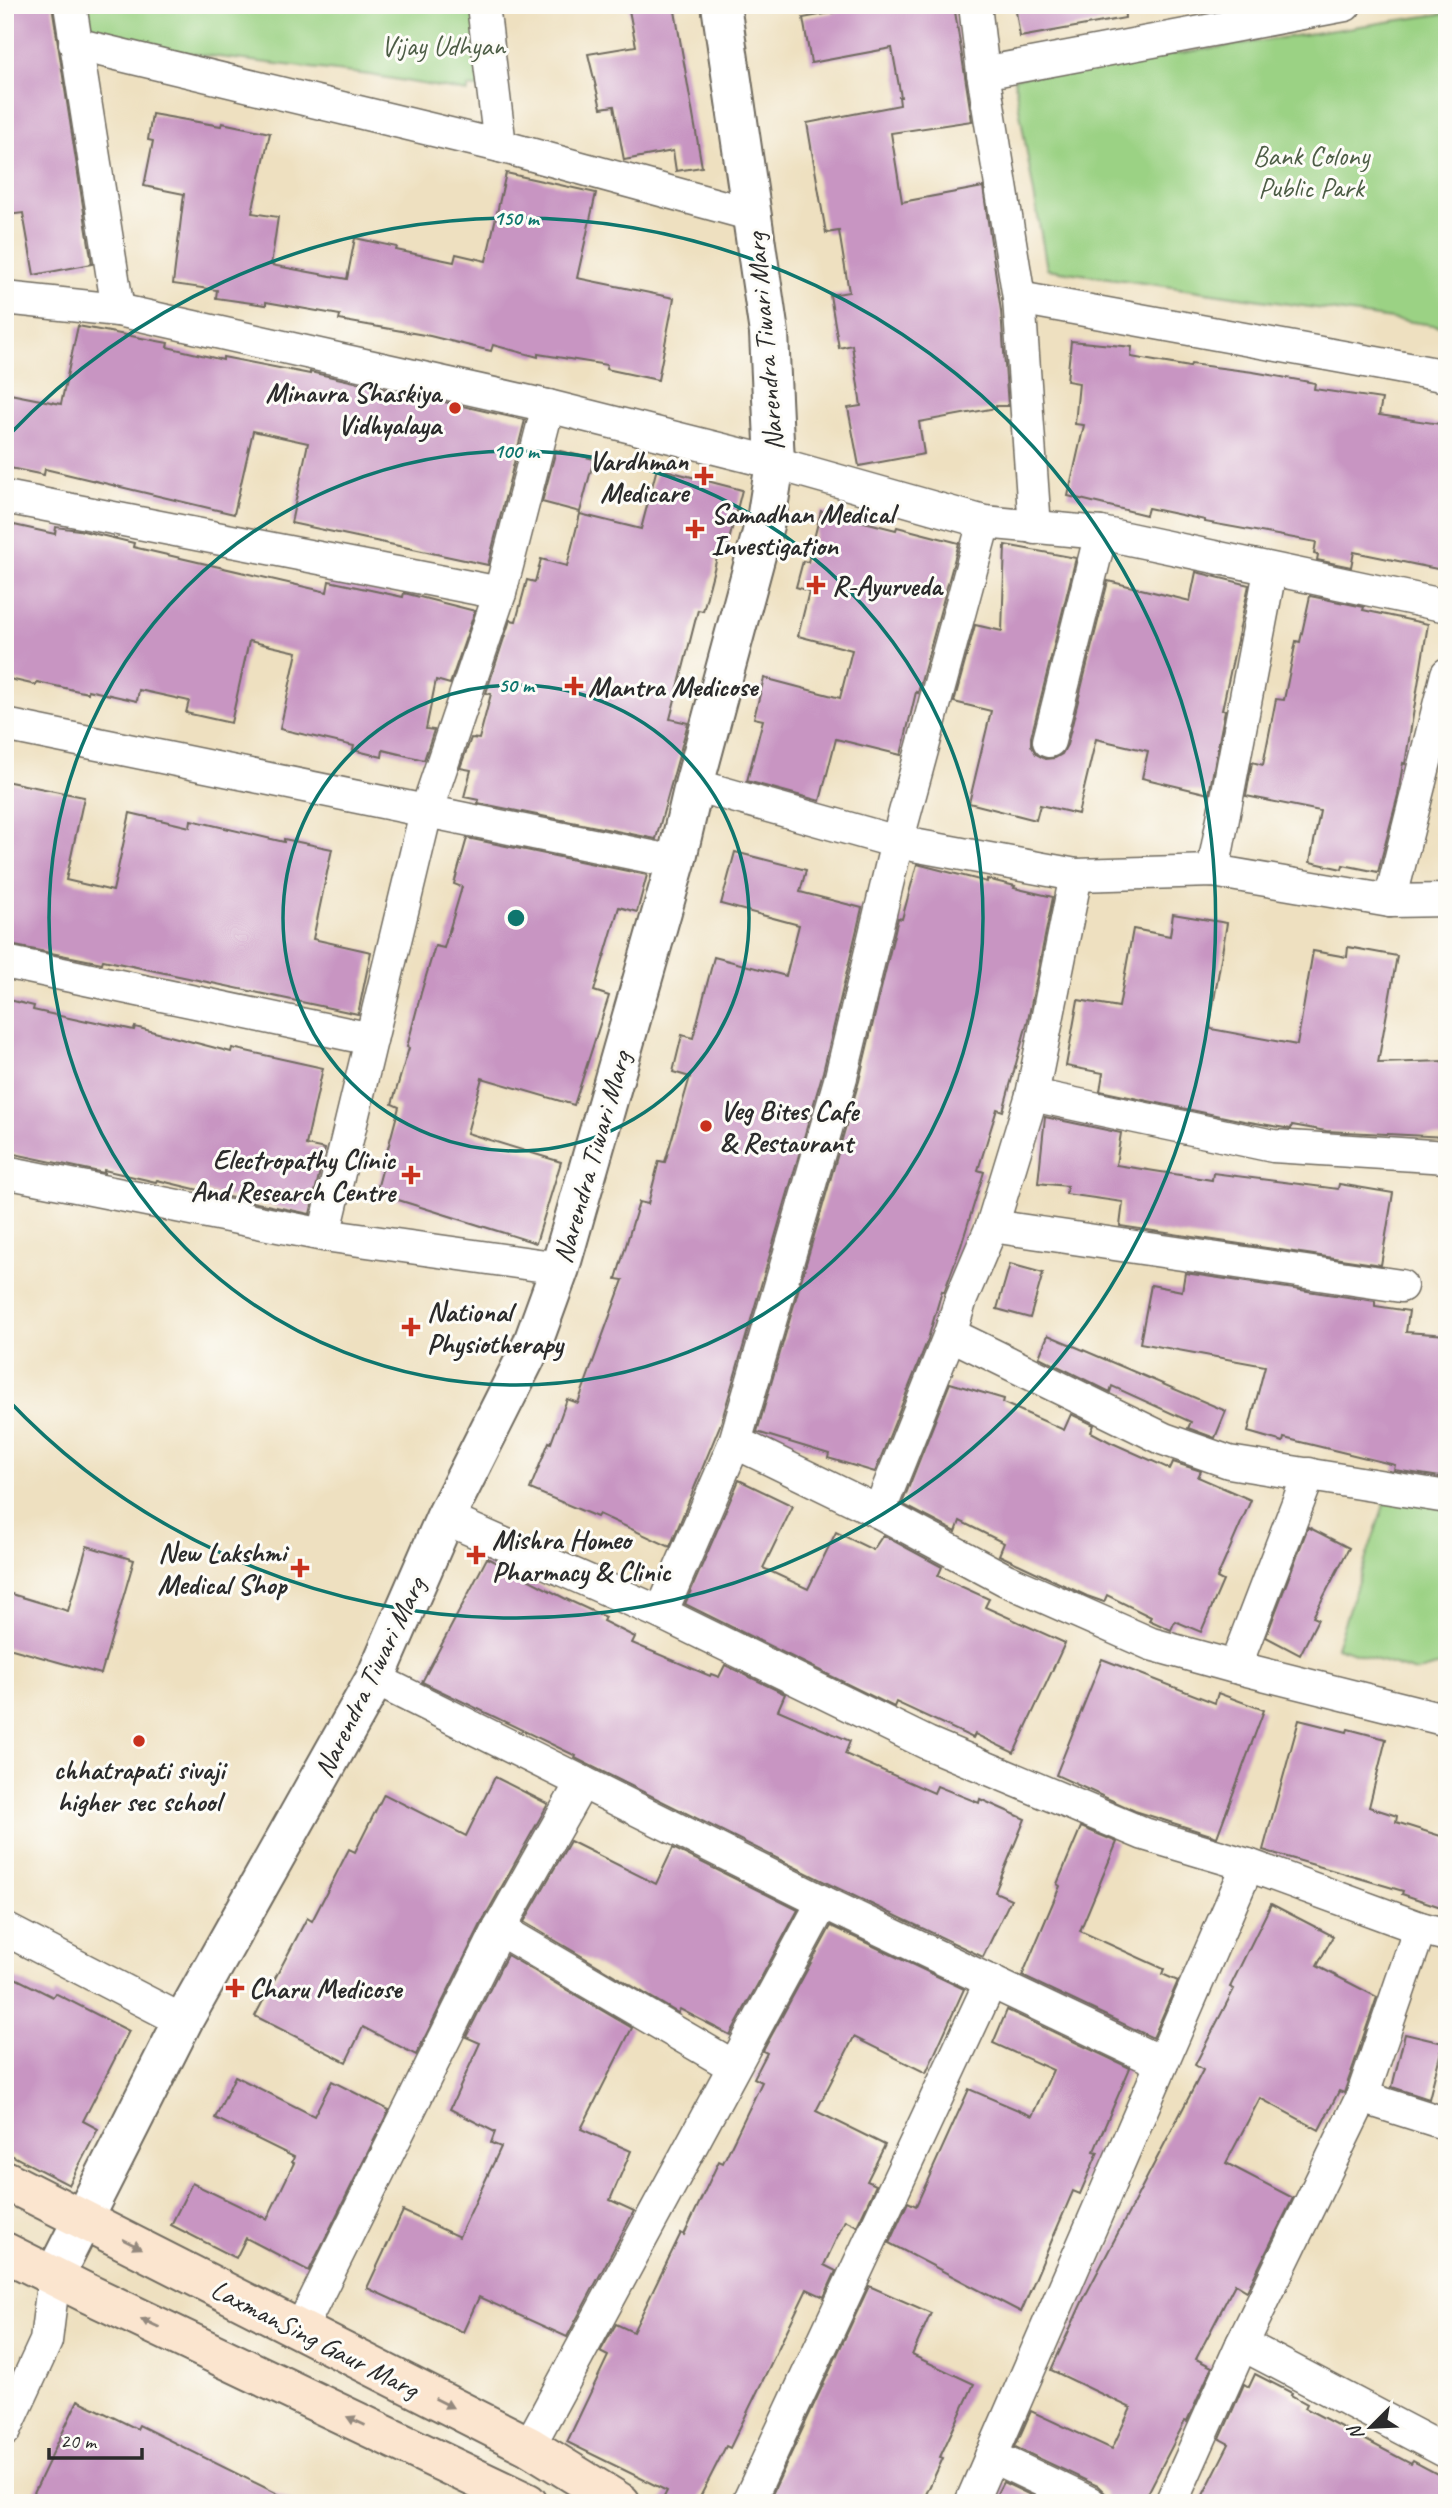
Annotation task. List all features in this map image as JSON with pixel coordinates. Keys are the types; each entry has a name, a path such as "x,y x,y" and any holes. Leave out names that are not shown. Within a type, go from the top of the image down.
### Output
{"main road":[{"name":"LaxmanSing Gaur Marg","path":"5,2180 529,2446 621,2503"},
{"name":"LaxmanSing Gaur Marg","path":"5,2252 528,2503"}],"street":[{"path":"70,5 118,310"},
{"path":"483,5 500,146"},
{"name":"Narendra Tiwari Marg","path":"54,2276 184,2021 375,1679 445,1518 532,1345 560,1268 676,862 767,514 775,463 769,332 722,5"},
{"path":"975,5 983,73 1019,298 1035,528"},
{"path":"983,73 1345,5"},
{"path":"75,44 500,146 753,215"},
{"path":"5,298 118,310 548,406 775,463 984,522 1101,533 1270,571 1447,606"},
{"path":"1019,298 1447,376"},
{"path":"324,1235 426,811 500,593 548,406"},
{"path":"5,497 500,593"},
{"path":"661,1613 735,1442 841,1077 897,842 984,522"},
{"path":"1049,741 1101,533"},
{"path":"1213,871 1270,571"},
{"path":"1390,901 1447,674"},
{"path":"5,725 676,862"},
{"path":"694,785 897,842 1076,875 1213,871 1390,901 1447,900"},
{"path":"879,1512 992,1226 1032,1095 1076,875"},
{"path":"5,962 371,1039"},
{"path":"1032,1095 1273,1146 1447,1157"},
{"path":"5,1172 324,1235 560,1268"},
{"path":"992,1226 1401,1286"},
{"path":"950,1334 1164,1439 1229,1462 1447,1497"},
{"path":"735,1442 879,1512 1006,1580 1139,1638 1235,1667 1447,1720"},
{"path":"1235,1667 1309,1474"},
{"path":"445,1518 661,1613 928,1743 1144,1834 1248,1865 1433,1932 1362,2097 1242,2344 1171,2503"},
{"path":"375,1679 823,1902 1162,2063"},
{"path":"300,2330 499,1929 582,1782"},
{"path":"971,2503 1248,1865"},
{"path":"529,2446 823,1902"},
{"path":"5,1929 184,2021"},
{"path":"499,1929 733,2066"},
{"path":"748,2503 991,1981"},
{"path":"1362,2097 1447,2124"},
{"path":"5,2430 46,2341 54,2276"},
{"path":"1242,2344 1447,2452"},
{"path":"991,2456 1090,2503"}],"green space":[{"name":"Vijay Udhyan","path":"86,5 481,5 491,90 468,87 468,92 370,75 93,42"},
{"name":"Bank Colony Public Park","path":"1447,13 1447,327 1047,269 1014,78"},
{"path":"1388,1493 1447,1499 1447,1663 1416,1672 1336,1647"}],"building":[{"path":"5,5 52,5 92,264 34,275 23,213 8,215 5,198"},
{"path":"628,5 674,5 702,167 676,171 673,151 624,160 614,106 601,108 588,54 636,46"},
{"path":"875,5 954,5 972,121 891,133 902,202 983,187 1001,311 1008,406 996,406 919,422 924,454 859,466 848,408 861,406 852,345 839,348 830,295 849,292 839,231 826,233 807,123 900,105 901,97 892,48 811,63 803,18"},
{"path":"1015,5 1124,5 1125,18 1020,37"},
{"path":"152,114 221,126 222,123 270,133 252,213 278,217 271,265 347,279 355,238 454,262 456,254 486,261 506,173 596,193 577,278 674,298 658,380 606,369 607,365 538,354 538,357 493,345 491,351 430,336 339,320 340,315 266,302 266,305 216,298 217,290 173,284 184,194 144,186 153,141 148,140"},
{"path":"78,326 168,343 167,347 223,360 223,357 310,372 525,420 488,565 291,523 308,443 253,431 234,514 45,469 44,475 5,467 5,393 61,404"},
{"path":"1071,341 1132,347 1131,357 1190,367 1191,364 1253,372 1315,383 1314,389 1382,399 1379,415 1447,425 1447,571 1354,552 1351,567 1317,560 1318,555 1314,554 1316,542 1205,522 1148,508 1146,515 1068,496 1084,425 1075,424 1079,383 1067,381"},
{"path":"556,450 594,459 580,512 542,502"},
{"path":"657,468 742,490 725,556 718,554 703,611 698,610 670,719 688,723 656,839 478,803 479,800 464,797 471,770 460,768 471,738 479,739 491,694 486,693 510,620 516,621 527,580 535,582 541,559 567,566 580,514 641,529"},
{"path":"821,511 959,543 918,693 916,692 901,755 836,739 820,801 747,781 763,720 754,718 764,678 840,698 852,650 798,636 809,591 796,587 803,561 808,562"},
{"path":"5,523 55,534 56,527 79,530 134,543 133,547 327,592 329,581 403,597 404,593 475,611 450,684 436,680 426,729 434,730 424,760 383,750 382,757 353,750 354,746 280,729 297,652 249,641 231,723 186,713 189,701 139,690 137,701 88,690 88,693 5,678"},
{"path":"1005,545 1076,558 1031,737 1031,745 1036,754 1045,759 1062,754 1067,745 1108,581 1190,601 1196,572 1249,585 1222,710 1225,710 1209,794 1142,778 1148,751 1096,739 1078,814 1040,805 1036,820 969,803 991,711 954,702 975,625 1002,631"},
{"path":"1310,596 1428,624 1405,764 1403,763 1398,795 1378,872 1343,865 1342,869 1310,862 1320,811 1246,796 1252,762 1263,765 1276,699 1284,700 1296,641 1300,642"},
{"path":"5,781 84,797 66,880 113,891 130,813 190,827 191,820 284,842 284,839 332,849 313,939 371,952 358,1014 103,960 102,963 5,944"},
{"path":"467,838 647,875 637,912 619,907 594,991 609,996 574,1105 482,1078 467,1133 561,1162 536,1243 376,1193 399,1107 392,1104 409,1048 407,1047 421,993 435,946 444,948 462,887 454,884"},
{"path":"735,852 806,870 800,892 862,908 823,1072 721,1423 670,1547 599,1514 597,1517 530,1489 567,1399 578,1403 623,1280 616,1279 639,1202 648,1204 659,1161 665,1162 690,1077 673,1072 682,1035 693,1038 714,957 786,976 799,925 721,904"},
{"path":"917,864 1053,897 1028,1020 1003,1111 997,1109 978,1170 984,1172 961,1246 944,1292 942,1291 928,1339 875,1472 828,1458 829,1454 757,1432 859,1081 898,918 902,919"},
{"path":"1173,914 1227,923 1211,1029 1297,1045 1313,951 1347,957 1348,947 1397,956 1378,1063 1447,1061 1447,1137 1326,1131 1292,1125 1291,1129 1244,1121 1100,1091 1103,1073 1066,1066 1078,1000 1119,1007 1133,929 1170,936"},
{"path":"5,999 34,1006 33,1010 87,1022 134,1030 135,1027 231,1052 232,1048 323,1068 306,1145 325,1149 310,1214 157,1180 156,1182 104,1170 104,1173 5,1152"},
{"path":"1045,1117 1121,1133 1116,1165 1212,1180 1213,1173 1338,1189 1339,1184 1393,1193 1381,1265 1120,1226 1123,1202 1066,1194 1067,1186 1038,1183"},
{"path":"1010,1264 1043,1273 1030,1318 997,1309"},
{"path":"1185,1273 1375,1301 1375,1306 1409,1311 1406,1332 1447,1335 1447,1478 1394,1470 1395,1465 1248,1432 1265,1366 1140,1343 1151,1285 1182,1291"},
{"path":"1048,1335 1226,1411 1215,1438 1188,1428 1191,1422 1112,1386 1110,1392 1039,1357"},
{"path":"950,1383 1004,1399 1003,1403 1064,1430 1071,1414 1094,1425 1091,1432 1110,1442 1170,1469 1173,1462 1201,1471 1198,1477 1251,1500 1217,1578 1223,1581 1201,1632 1175,1621 1171,1630 1107,1595 1104,1602 1087,1596 999,1555 1004,1543 960,1521 956,1532 902,1504"},
{"path":"739,1480 793,1506 763,1568 808,1589 836,1532 873,1550 883,1535 942,1567 938,1576 989,1599 985,1607 1065,1643 1014,1753 975,1734 973,1738 896,1702 894,1707 685,1604"},
{"path":"1308,1527 1349,1548 1313,1617 1318,1619 1300,1655 1266,1637"},
{"path":"87,1546 134,1560 101,1674 5,1647 5,1592 68,1611"},
{"path":"487,1558 605,1617 603,1621 635,1637 632,1643 710,1676 719,1677 725,1665 785,1694 778,1710 850,1741 845,1754 934,1793 937,1786 979,1803 980,1799 1025,1819 995,1892 1011,1899 983,1957 831,1885 575,1758 576,1756 422,1682"},
{"path":"1102,1659 1215,1703 1218,1693 1264,1710 1217,1837 1135,1811 1056,1775"},
{"path":"1299,1720 1386,1739 1369,1807 1397,1816 1396,1822 1447,1838 1447,1909 1402,1894 1403,1891 1263,1850"},
{"path":"495,1777 548,1804 483,1920 416,2055 363,2027 346,2062 255,2016 307,1918 312,1921 349,1849 355,1852 384,1794 466,1836"},
{"path":"1081,1827 1117,1842 1080,1931 1164,1969 1162,1974 1178,1981 1153,2038 1022,1976 1060,1886 1057,1884"},
{"path":"570,1841 656,1884 673,1848 798,1910 730,2035 680,2009 678,2013 524,1922"},
{"path":"1271,1904 1333,1936 1317,1966 1377,1997 1344,2093 1339,2091 1319,2130 1260,2098 1226,2163 1293,2198 1247,2291 1235,2284 1196,2359 1212,2367 1187,2422 1185,2421 1143,2503 1108,2503 1105,2493 1098,2486 1015,2447 1031,2411 1112,2449 1131,2408 1051,2370 1083,2300 1203,2070 1195,2065 1234,1989 1230,1987"},
{"path":"831,1926 964,1989 926,2073 854,2037 816,2111 885,2145 867,2181 876,2185 857,2226 845,2220 824,2265 836,2271 824,2297 807,2289 730,2448 726,2446 697,2503 661,2503 667,2491 567,2442 608,2356 600,2352 616,2324 633,2332 719,2161 723,2163 762,2082 754,2078 767,2053 763,2051"},
{"path":"507,1955 632,2028 581,2129 631,2151 610,2200 634,2211 567,2337 479,2297 463,2332 367,2288 403,2211 459,2237 501,2147 491,2143 495,2132 450,2109 480,2043 466,2037"},
{"path":"5,1973 53,1997 55,1993 129,2031 83,2121 98,2129 69,2185 5,2152"},
{"path":"1007,2010 1130,2068 1094,2151 1098,2152 1080,2194 1073,2191 1021,2312 889,2243 908,2202 916,2206 969,2089 1032,2116 1053,2070 993,2043"},
{"path":"1405,2034 1443,2043 1429,2099 1392,2087"},
{"path":"235,2076 314,2116 332,2081 389,2110 309,2271 246,2238 236,2258 171,2225 192,2183 267,2219 294,2163 294,2157 215,2118"},
{"path":"869,2286 931,2313 912,2355 974,2384 940,2457 943,2458 922,2503 768,2503"},
{"path":"1255,2374 1292,2393 1291,2395 1307,2404 1305,2408 1411,2464 1413,2461 1447,2479 1447,2503 1199,2503 1229,2444 1220,2439 1244,2384 1249,2387"},
{"path":"78,2400 137,2429 139,2425 296,2503 29,2503"},
{"path":"1003,2482 1047,2503 992,2503"}],"place":[{"name":"Minavra Shaskiya Vidhyalaya","path":"455,408"},
{"name":"Vardhman Medicare","path":"704,476"},
{"name":"Samadhan Medical Investigation","path":"695,529"},
{"name":"R-Ayurveda","path":"816,585"},
{"name":"Mantra Medicose","path":"574,686"},
{"name":"Veg Bites Cafe & Restaurant","path":"706,1126"},
{"name":"Electropathy Clinic And Research Centre","path":"411,1175"},
{"name":"National Physiotherapy","path":"411,1327"},
{"name":"Mishra Homeo Pharmacy & Clinic","path":"476,1555"},
{"name":"New Lakshmi Medical Shop","path":"300,1568"},
{"name":"chhatrapati sivaji higher sec school","path":"139,1741"},
{"name":"Charu Medicose","path":"235,1988"}]}
